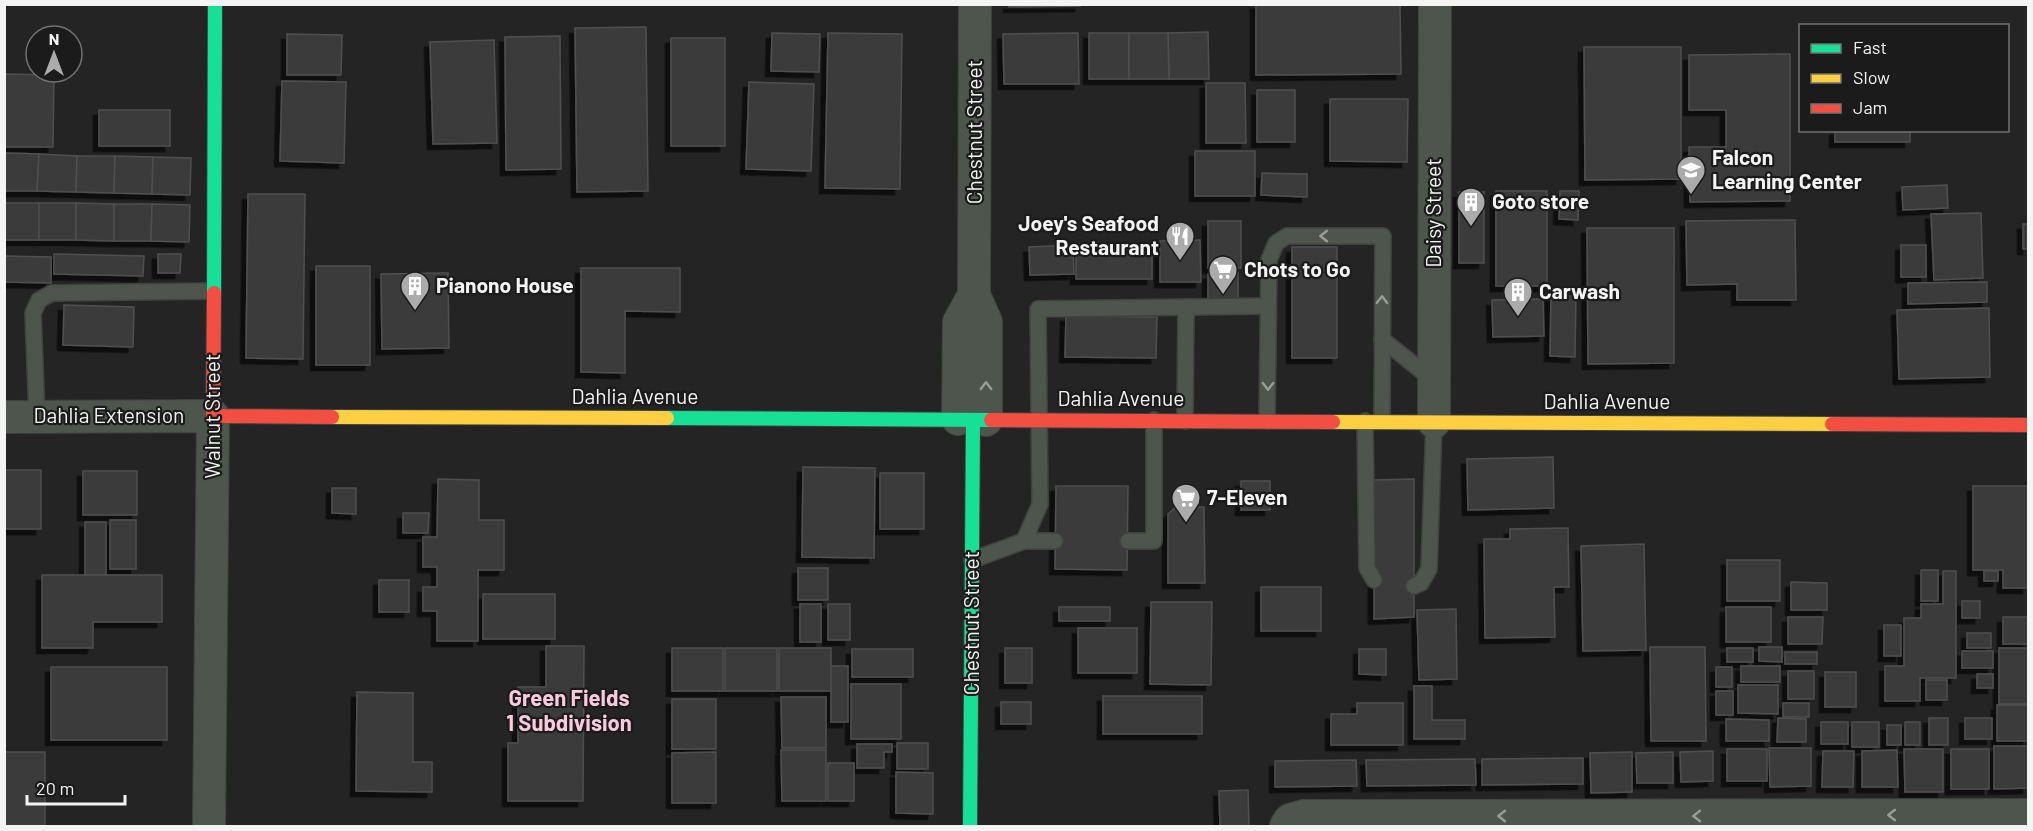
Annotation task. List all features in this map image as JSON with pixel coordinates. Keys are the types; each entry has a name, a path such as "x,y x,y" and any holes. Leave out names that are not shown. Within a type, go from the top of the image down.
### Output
{"street":[{"name":"Walnut Street","path":"209,826 215,4"},
{"name":"Chestnut Street","path":"970,826 972,420 986,322 974,295 975,4"},
{"name":"Daisy Street","path":"1434,422 1435,4"},
{"name":"Dahlia Extension","path":"4,417 213,416"},
{"name":"Dahlia Avenue","path":"213,416 2028,425"},
{"path":"1286,826 1290,820 1303,816 1417,821 1951,821 2028,815"}],"lane":[{"path":"1267,421 1269,260 1276,243 1287,236 1383,236 1382,422"},
{"path":"38,417 33,313 39,300 52,292 213,291"},
{"path":"1024,541 1040,504 1038,309 1268,306"},
{"path":"1185,421 1186,307"},
{"path":"1382,339 1434,381"},
{"path":"1128,541 1154,541 1154,420"},
{"path":"1365,422 1367,568 1374,580"},
{"path":"1414,586 1420,583 1430,569 1434,422"},
{"path":"972,560 1024,541 1055,541"}],"building":[{"path":"1009,4 1080,4 1080,6 1009,7"},
{"path":"1256,4 1400,4 1401,74 1256,75"},
{"path":"646,27 648,191 577,192 575,28"},
{"path":"1208,32 1209,79 1169,79 1168,33"},
{"path":"772,33 820,34 819,72 771,71"},
{"path":"828,33 902,34 900,189 825,188"},
{"path":"1078,33 1079,84 1004,84 1003,34"},
{"path":"1089,33 1129,33 1129,79 1089,79"},
{"path":"1129,33 1168,33 1169,79 1129,79"},
{"path":"287,34 342,35 341,75 287,75"},
{"path":"560,36 561,169 506,170 505,37"},
{"path":"671,38 725,38 725,146 671,146"},
{"path":"494,40 497,143 433,144 430,42"},
{"path":"1584,47 1681,47 1681,179 1585,180"},
{"path":"1790,54 1790,201 1690,202 1689,147 1726,147 1726,110 1689,110 1689,55"},
{"path":"4,74 24,74 24,84 54,84 53,147 4,147"},
{"path":"282,81 346,82 344,163 280,161"},
{"path":"749,82 814,84 811,171 746,169"},
{"path":"1206,83 1245,83 1246,143 1206,143"},
{"path":"1257,90 1295,90 1295,142 1257,142"},
{"path":"1330,99 1408,99 1407,162 1330,161"},
{"path":"99,110 170,110 170,146 99,146"},
{"path":"1835,132 1910,132 1910,142 1835,142"},
{"path":"1195,151 1255,151 1255,196 1195,196"},
{"path":"4,153 39,154 37,191 4,191"},
{"path":"39,154 77,156 76,192 37,191"},
{"path":"77,156 115,156 114,193 76,192"},
{"path":"115,156 153,157 152,194 114,193"},
{"path":"153,157 191,158 190,195 152,194"},
{"path":"1262,173 1307,174 1307,197 1261,195"},
{"path":"1947,185 1948,208 1903,210 1902,187"},
{"path":"1496,191 1547,191 1547,286 1496,286"},
{"path":"1560,191 1579,191 1578,220 1559,219"},
{"name":"Goto store","path":"1459,192 1484,192 1484,263 1459,263"},
{"path":"248,194 305,194 303,359 246,358"},
{"path":"4,203 39,203 39,240 4,240"},
{"path":"39,203 76,203 76,240 39,240"},
{"path":"76,203 114,204 114,241 76,240"},
{"path":"114,204 152,204 151,241 114,241"},
{"path":"152,204 190,205 189,242 151,241"},
{"path":"1981,213 1983,278 1934,280 1931,214"},
{"path":"1795,220 1796,300 1737,300 1737,284 1687,285 1686,221"},
{"path":"1208,221 1241,221 1241,268 1208,268"},
{"path":"2023,224 2028,224 2028,249 2023,249"},
{"path":"1587,228 1674,228 1674,363 1588,364"},
{"name":"Joey's Seafood Restaurant","path":"1200,240 1201,282 1160,282 1160,241"},
{"path":"1076,244 1152,244 1152,279 1076,279"},
{"path":"1073,245 1074,274 1030,275 1029,247"},
{"path":"1901,245 1926,245 1926,277 1901,277"},
{"path":"1292,247 1337,247 1337,358 1292,358"},
{"path":"54,254 144,256 143,276 54,274"},
{"path":"158,254 181,254 180,273 158,273"},
{"path":"4,256 51,257 51,283 4,282"},
{"path":"316,266 370,266 370,365 316,365"},
{"path":"581,268 680,268 680,312 625,311 625,373 581,372"},
{"name":"Pianono House","path":"448,273 449,348 382,349 381,274"},
{"path":"1238,273 1238,301 1208,301 1208,274"},
{"path":"1987,282 1987,302 1908,304 1908,283"},
{"path":"1551,296 1576,296 1575,357 1550,356"},
{"name":"Carwash","path":"1543,299 1544,336 1493,337 1492,300"},
{"path":"64,305 134,307 133,347 63,345"},
{"path":"1989,308 1990,377 1899,379 1897,310"},
{"path":"1066,316 1157,317 1156,358 1065,357"},
{"path":"1553,457 1554,508 1468,510 1467,459"},
{"path":"803,467 875,468 874,558 802,557"},
{"path":"4,470 41,470 41,529 4,529"},
{"path":"83,471 137,471 137,515 83,515"},
{"path":"880,473 924,473 924,529 880,529"},
{"path":"438,479 479,480 479,520 504,520 504,570 478,570 478,641 437,641 437,611 423,611 423,587 437,587 437,567 423,567 423,537 437,537"},
{"path":"1414,479 1414,617 1374,619 1374,480"},
{"path":"1241,481 1270,481 1270,510 1241,510"},
{"path":"1056,486 1128,486 1127,570 1055,569"},
{"path":"1973,486 2028,486 2028,588 2003,588 2003,570 1973,570"},
{"path":"332,488 356,488 356,514 332,513"},
{"path":"1176,507 1204,507 1205,583 1168,583 1168,514"},
{"path":"403,513 429,513 428,533 403,533"},
{"path":"110,520 136,520 136,569 110,569"},
{"path":"85,522 106,522 106,575 85,575"},
{"path":"1568,528 1569,587 1554,587 1555,637 1485,638 1484,539 1510,539 1510,529"},
{"path":"1644,544 1646,650 1583,651 1581,546"},
{"path":"1727,560 1780,560 1780,601 1727,601"},
{"path":"798,568 828,568 828,600 798,600"},
{"path":"1921,570 1938,570 1938,601 1921,601"},
{"path":"1943,571 1956,571 1956,678 1920,678 1920,701 1885,701 1885,666 1904,666 1904,618 1921,618 1921,604 1943,604"},
{"path":"1984,571 1998,571 1998,581 1984,581"},
{"path":"42,575 162,575 162,622 93,622 93,648 42,648"},
{"path":"379,580 409,580 409,612 379,612"},
{"path":"1791,582 1827,583 1827,610 1791,610"},
{"path":"1261,587 1321,587 1321,631 1261,631"},
{"path":"483,594 555,594 555,639 483,639"},
{"path":"1962,601 1980,601 1980,618 1962,618"},
{"path":"1151,602 1212,602 1211,685 1150,684"},
{"path":"800,604 821,604 821,642 800,642"},
{"path":"828,604 850,604 850,640 828,640"},
{"path":"1059,607 1110,607 1110,621 1059,621"},
{"path":"1726,607 1771,607 1771,642 1726,642"},
{"path":"1456,609 1457,679 1419,680 1417,610"},
{"path":"1788,617 1823,617 1822,644 1788,644"},
{"path":"2003,617 2028,617 2028,644 2003,644"},
{"path":"1884,625 1901,625 1901,656 1884,656"},
{"path":"1078,628 1137,628 1137,673 1078,673"},
{"path":"1967,633 1991,633 1991,648 1967,648"},
{"path":"546,646 584,646 583,801 508,801 508,743 518,743 518,687 546,687"},
{"path":"1650,647 1705,647 1706,741 1651,741"},
{"path":"1759,647 1782,647 1782,662 1759,661"},
{"path":"672,648 723,648 723,691 672,691"},
{"path":"725,648 777,648 777,691 725,691"},
{"path":"779,648 831,648 831,691 779,691"},
{"path":"1005,648 1032,648 1032,683 1005,683"},
{"path":"1727,648 1753,648 1753,662 1727,662"},
{"path":"1999,648 2028,648 2028,704 1999,704"},
{"path":"852,649 913,649 913,677 852,677"},
{"path":"1359,649 1386,649 1386,675 1359,674"},
{"path":"1962,651 1993,651 1993,668 1962,668"},
{"path":"1785,652 1817,652 1817,664 1785,664"},
{"path":"831,666 848,666 848,722 831,722"},
{"path":"1741,666 1780,666 1780,682 1741,682"},
{"path":"51,667 167,667 167,740 51,740"},
{"path":"1716,667 1732,667 1732,687 1716,687"},
{"path":"1788,671 1814,671 1814,699 1788,699"},
{"path":"1825,672 1856,672 1856,707 1825,707"},
{"path":"1977,674 1993,674 1993,688 1977,688"},
{"path":"1926,680 1947,680 1947,700 1926,700"},
{"path":"851,684 901,684 901,739 851,739"},
{"path":"1738,685 1778,685 1778,714 1738,713"},
{"path":"1414,686 1432,686 1432,720 1465,720 1465,739 1414,739"},
{"path":"1716,691 1733,691 1733,715 1716,715"},
{"path":"357,692 413,693 413,762 432,762 432,792 356,791"},
{"path":"1103,696 1202,696 1202,734 1103,734"},
{"path":"781,697 826,697 826,748 782,748"},
{"path":"672,699 716,699 716,749 672,749"},
{"path":"1001,702 1031,702 1031,724 1001,724"},
{"path":"1357,703 1403,703 1403,745 1331,745 1331,714 1357,714"},
{"path":"1783,703 1809,703 1809,717 1783,717"},
{"path":"1997,705 2028,705 2028,741 1997,741"},
{"path":"1778,718 1806,719 1806,742 1777,742"},
{"path":"1929,718 1948,718 1948,745 1929,745"},
{"path":"1965,718 1992,718 1992,739 1965,739"},
{"path":"1726,719 1769,720 1769,741 1726,741"},
{"path":"1821,722 1848,722 1848,744 1821,744"},
{"path":"1852,722 1879,722 1879,747 1852,747"},
{"path":"1905,722 1920,722 1920,745 1905,745"},
{"path":"1887,725 1901,725 1901,745 1887,745"},
{"path":"897,743 928,743 928,769 897,769"},
{"path":"857,744 892,744 892,752 884,752 884,768 857,768"},
{"path":"1994,746 2028,746 2028,788 1994,789"},
{"path":"1769,748 1811,748 1811,786 1770,787"},
{"path":"1727,749 1767,749 1767,781 1727,781"},
{"path":"1904,749 1943,749 1943,792 1905,792"},
{"path":"1951,749 1989,749 1989,789 1951,789"},
{"path":"781,750 826,750 826,801 782,801"},
{"path":"1897,750 1898,787 1862,787 1862,751"},
{"path":"1713,751 1713,781 1681,782 1680,752"},
{"path":"1823,751 1854,751 1853,787 1822,787"},
{"path":"4,752 45,752 45,826 4,826"},
{"path":"716,752 716,803 672,803 672,753"},
{"path":"1632,752 1632,792 1591,793 1590,753"},
{"path":"1673,752 1673,783 1637,783 1636,753"},
{"path":"1583,758 1583,784 1482,785 1482,759"},
{"path":"1475,759 1476,785 1367,786 1366,760"},
{"path":"1356,760 1357,786 1275,787 1275,761"},
{"path":"828,763 854,763 854,801 828,801"},
{"path":"896,772 933,773 933,814 896,813"},
{"path":"1248,790 1249,826 1220,826 1219,791"}],"traffic: fast":[{"path":"214,293 215,4"},
{"path":"667,418 991,420"},
{"path":"970,826 973,420"}],"traffic: slow":[{"path":"332,417 667,418"},
{"path":"1333,422 1832,424"}],"traffic: jam":[{"path":"214,293 213,416 332,417"},
{"path":"991,420 1333,422"},
{"path":"1832,424 2028,425"}],"place":[{"name":"Falcon Learning Center","path":"1691,196"},
{"name":"Goto store","path":"1471,228"},
{"name":"Joey's Seafood Restaurant","path":"1180,262"},
{"name":"Chots to Go","path":"1223,296"},
{"name":"Pianono House","path":"415,312"},
{"name":"Carwash","path":"1518,318"},
{"name":"7-Eleven","path":"1186,524"}],"district":[{"name":"Green Fields 1 Subdivision","path":"569,710"}]}
